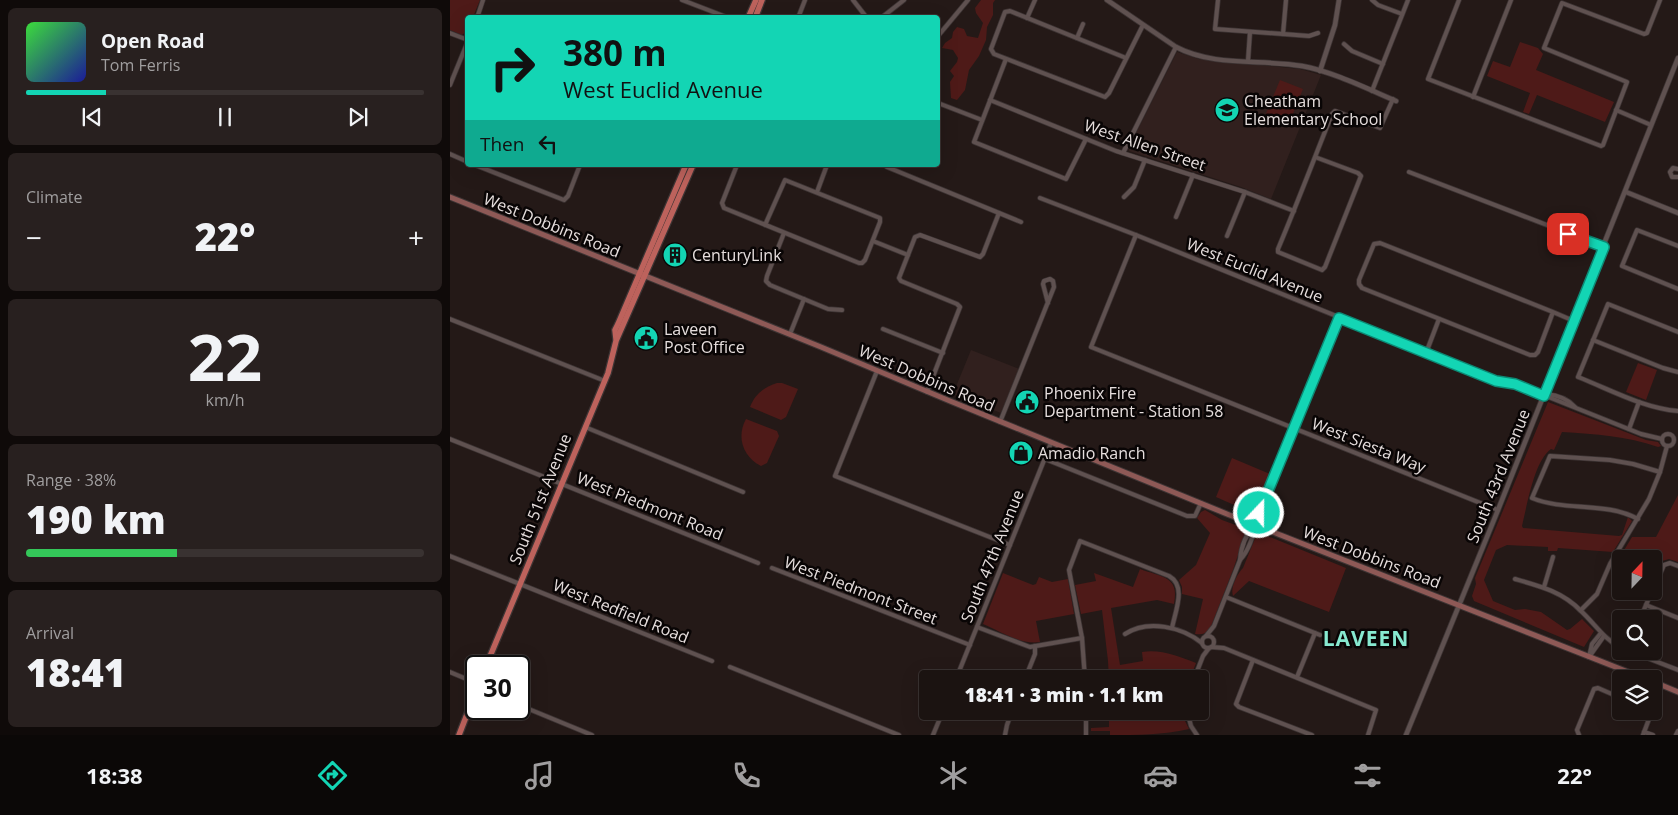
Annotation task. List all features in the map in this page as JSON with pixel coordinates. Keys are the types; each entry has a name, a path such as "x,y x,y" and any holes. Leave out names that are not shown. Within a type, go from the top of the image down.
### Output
{"main road":[{"path":"749,15 756,0"},
{"path":"756,15 762,0"},
{"name":"South 51st Avenue","path":"641,275 685,167"},
{"name":"South 51st Avenue","path":"491,655 605,380 616,341 616,330 692,167"},
{"path":"670,216 677,184"},
{"name":"West Dobbins Road","path":"450,197 1255,525 1624,670"},
{"path":"1662,686 1678,692"},
{"path":"459,735 465,719"}],"street":[{"path":"478,15 483,0"},
{"path":"682,0 720,15"},
{"path":"799,15 805,0"},
{"path":"853,0 865,15"},
{"path":"886,15 904,0"},
{"path":"940,34 968,0"},
{"path":"1027,18 1035,0"},
{"path":"1107,0 1176,47 1197,56 1301,66 1320,71 1394,100 1380,128 1335,111 1315,157 1278,252 1322,270 1325,267 1361,176 1358,173 1315,157"},
{"path":"1218,0 1215,29 1309,36 1318,33"},
{"path":"1283,34 1286,0"},
{"path":"1320,71 1335,25 1339,0"},
{"path":"1373,0 1378,5 1402,14"},
{"path":"1372,91 1408,0"},
{"path":"1459,0 1428,79 1601,146 1627,82 1544,48 1562,3 1646,34 1660,0"},
{"path":"1473,96 1511,0"},
{"path":"1126,58 1007,11 991,49 991,52 1006,59 1105,97 1109,93 1143,25"},
{"path":"1077,38 1083,24"},
{"path":"1248,62 1250,32"},
{"path":"450,33 465,40"},
{"path":"1344,44 1352,51 1383,64"},
{"path":"1123,153 1176,47"},
{"path":"450,85 465,48"},
{"name":"South 43rd Avenue","path":"1406,735 1604,247 1678,58"},
{"path":"1006,59 974,142 1066,179 1086,139"},
{"name":"West Allen Street","path":"990,100 1123,153 1245,192 1294,211"},
{"path":"940,104 982,120"},
{"path":"1616,110 1651,124"},
{"path":"450,155 465,161"},
{"path":"1124,197 1134,187 1145,160"},
{"path":"480,167 564,200 568,196 579,167"},
{"path":"736,167 722,206 765,225 784,233 862,263 880,218 785,180 765,225"},
{"path":"817,192 826,167"},
{"path":"890,167 1021,222"},
{"path":"1678,169 1673,168 1670,172 1672,177 1678,177"},
{"path":"1409,172 1604,247"},
{"path":"1176,217 1192,175"},
{"path":"1227,236 1245,192"},
{"path":"1626,192 1678,213"},
{"name":"West Euclid Avenue","path":"1040,198 1496,381 1515,384 1544,395 1553,395 1571,402 1575,407 1641,434 1662,439 1668,434 1672,435 1676,440 1668,446"},
{"path":"927,392 960,307 957,304 901,281 899,278 915,237 918,235 980,257 1000,213"},
{"path":"1678,246 1637,230 1622,266 1678,289"},
{"path":"784,233 766,281 770,285 828,309 842,310"},
{"name":"West Siesta Way","path":"1136,235 1091,347 1498,510"},
{"path":"872,241 908,255"},
{"path":"1553,312 1538,352 1535,355 1530,355 1362,288 1359,280 1376,242 1553,312 1574,321"},
{"path":"1000,422 1048,303 1054,287 1053,281 1050,279 1043,284 1048,303"},
{"path":"790,334 804,299"},
{"path":"1678,332 1608,304 1578,377 1639,402 1678,411"},
{"path":"1203,656 1203,644 1206,636 1214,626 1240,560 1246,554 1255,525 1339,318"},
{"path":"1426,353 1439,319"},
{"path":"450,320 605,380"},
{"path":"883,328 943,353"},
{"path":"1593,340 1662,368 1678,372"},
{"path":"877,371 835,476 1010,545"},
{"path":"1628,429 1639,402"},
{"path":"585,427 743,492"},
{"name":"West Piedmont Road","path":"450,439 758,563"},
{"path":"1581,610 1597,594 1610,564 1649,499 1668,446 1663,444 1662,439"},
{"name":"South 47th Avenue","path":"960,670 1051,442"},
{"path":"1638,519 1626,512 1563,506 1544,503 1532,498 1550,456 1610,460 1660,472"},
{"path":"1045,459 1187,516 1195,516 1201,503"},
{"path":"1084,670 1082,638 1069,570 1080,541 1169,576 1176,581 1179,594 1172,628"},
{"name":"West Redfield Road","path":"450,556 712,661"},
{"path":"1544,587 1553,557"},
{"path":"1662,570 1667,563 1678,566"},
{"name":"West Piedmont Street","path":"772,568 970,645"},
{"path":"1515,579 1544,587 1560,594 1581,610 1602,634 1612,641"},
{"path":"1226,597 1320,635"},
{"path":"1644,610 1648,600"},
{"path":"1646,605 1678,618"},
{"path":"977,626 1025,646 1082,638"},
{"path":"1198,670 1203,656 1214,640 1214,626"},
{"path":"1125,634 1139,627 1172,628 1192,636 1210,647 1224,648"},
{"path":"1297,678 1315,633"},
{"path":"1589,656 1592,644 1602,634"},
{"path":"1192,636 1210,636 1224,648 1376,710 1368,735"},
{"path":"1029,670 1035,654 1035,646"},
{"path":"1253,660 1236,704 1312,735"},
{"path":"1652,660 1678,670"},
{"path":"730,667 899,735"},
{"path":"450,672 465,678"},
{"path":"1578,734 1577,730 1594,689 1598,688 1612,694"},
{"path":"530,710 592,735"},
{"path":"933,735 939,720"},
{"path":"1005,735 1008,720"},
{"path":"1086,720 1086,735"},
{"path":"1189,720 1197,735"},
{"path":"1649,720 1644,733 1653,735"},
{"path":"1676,735 1678,731"}],"shaded area":[{"path":"450,0 480,0 474,15 465,15 465,33 462,35 450,30"},
{"path":"981,0 995,0 993,3 993,15 987,27 986,40 979,56 969,70 965,90 957,100 951,98 950,82 954,76 950,71 958,58 953,50 942,48 952,38 953,32 957,27 964,29 967,36 978,38 983,23 975,8"},
{"path":"1520,42 1538,48 1543,54 1536,70 1614,102 1605,122 1537,95 1529,114 1523,112 1530,93 1487,76 1493,61 1510,67"},
{"name":"Cheatham Elementary School","path":"1177,52 1199,59 1300,69 1321,75 1271,199 1241,187 1129,151 1130,145"},
{"path":"1280,80 1303,89 1288,126 1265,116"},
{"path":"971,350 1019,369 1001,413 953,394"},
{"path":"1638,363 1657,370 1646,400 1626,392"},
{"path":"777,383 798,389 786,417 781,420 750,407 754,398 760,392"},
{"path":"1548,402 1646,440 1658,442 1661,446 1658,447 1611,436 1562,432 1554,450 1551,449 1540,463 1532,484 1523,528 1619,536 1622,535 1628,517 1632,521 1612,552 1558,548 1557,551 1548,551 1548,547 1507,545 1496,550 1484,580 1493,601 1515,610 1525,609 1541,612 1567,630 1582,619 1594,631 1584,647 1474,601 1472,596 1476,584 1475,578"},
{"path":"746,419 777,431 779,436 767,463 761,466 750,457 743,446 742,433"},
{"path":"1232,458 1270,474 1255,508 1241,508 1216,497"},
{"path":"1678,495 1678,562 1669,559 1662,561 1662,550 1624,550 1632,537 1656,537"},
{"path":"1205,510 1222,520 1241,527 1245,534 1210,629 1205,633 1195,634 1203,599 1182,594 1179,580 1196,565 1210,533 1197,518"},
{"path":"1260,533 1346,568 1329,612 1249,581 1233,596 1232,589 1238,574 1243,568 1256,536"},
{"path":"1140,569 1162,576 1174,588 1174,604 1157,600 1111,608 1120,665 1143,661 1142,652 1149,651 1163,652 1196,663 1193,670 1108,670 1102,610 1081,614 1075,585 1096,581 1094,573 1133,587"},
{"path":"1003,573 1033,585 1036,584 1039,577 1052,582 1068,579 1074,614 1036,621 1040,642 1018,639 983,624"},
{"path":"1109,720 1185,720 1189,729 1160,734 1130,735 1110,735 1110,731 1091,731 1091,728 1109,727"}],"place":[{"name":"Cheatham Elementary School","path":"1227,110"},
{"name":"CenturyLink","path":"675,255"},
{"name":"Laveen Post Office","path":"646,338"},
{"name":"Phoenix Fire Department - Station 58","path":"1027,402"},
{"name":"Amadio Ranch","path":"1021,453"}],"district":[{"name":"LAVEEN","path":"1366,639"}],"route":[{"path":"1259,513 1339,318 1496,381 1515,384 1544,396 1604,247 1568,234"}]}
